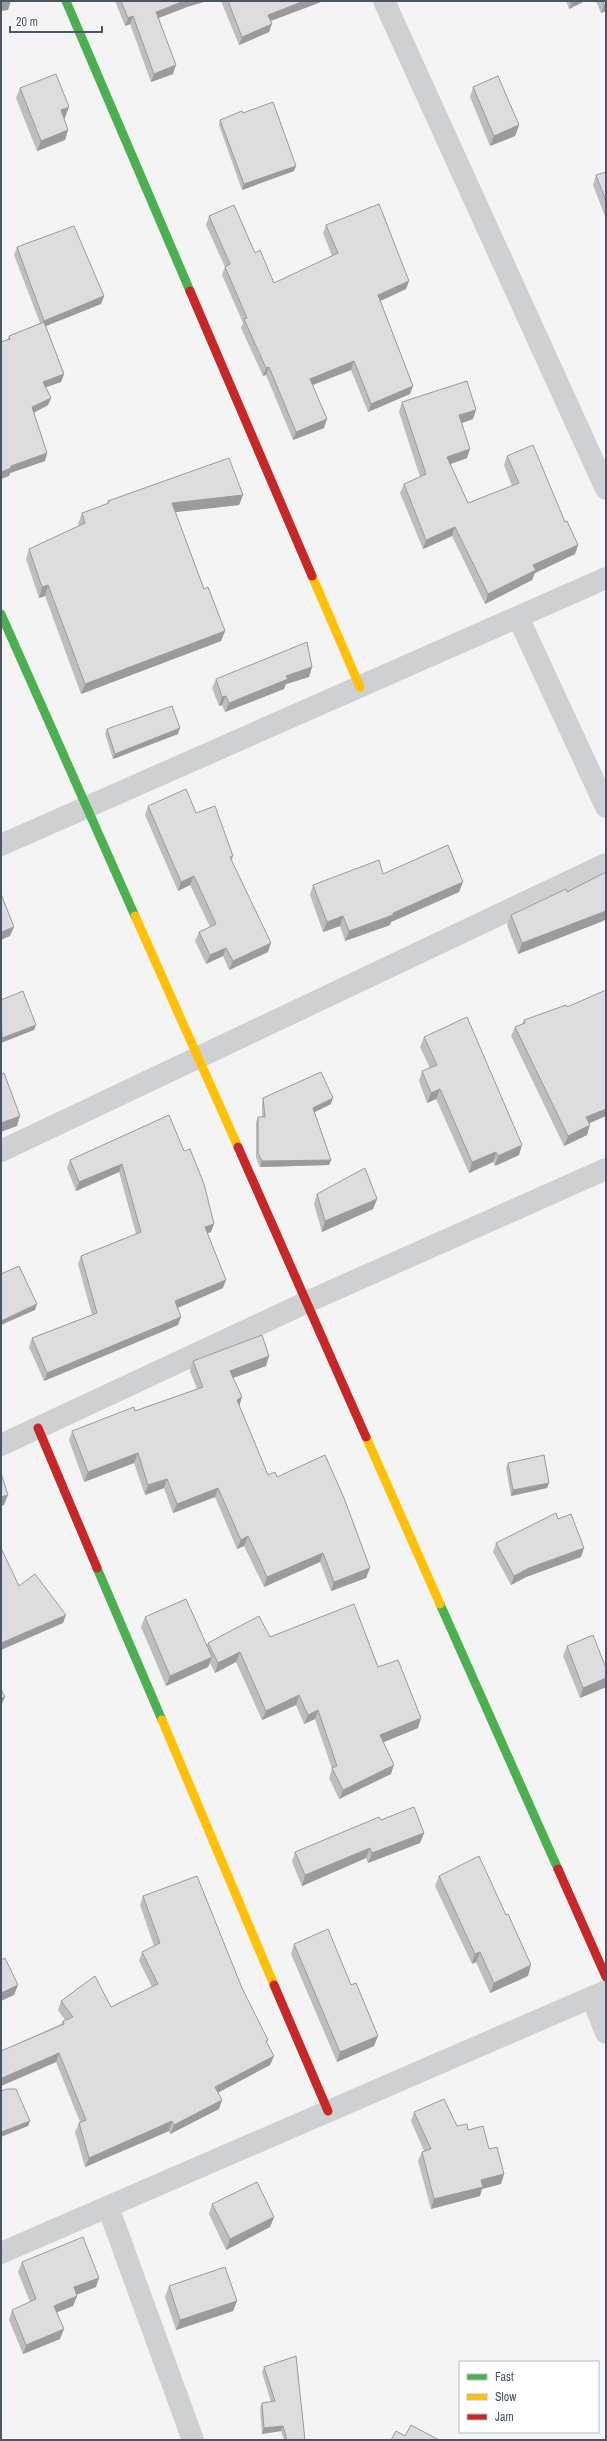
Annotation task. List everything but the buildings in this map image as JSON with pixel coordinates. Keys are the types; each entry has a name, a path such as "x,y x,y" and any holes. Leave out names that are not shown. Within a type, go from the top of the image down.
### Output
{"street":[{"path":"66,1 360,687"},
{"path":"384,1 606,489"},
{"path":"1,845 606,578"},
{"path":"1,614 606,1977"},
{"path":"518,616 606,807"},
{"path":"1,1151 606,864"},
{"path":"1,1445 306,1302 606,1169"},
{"path":"38,1428 328,2112"},
{"path":"1,2253 599,1994 606,2033"},
{"path":"108,2207 193,2440"}],"traffic: fast":[{"path":"66,1 190,291"},
{"path":"1,614 135,916"},
{"path":"97,1568 162,1720"},
{"path":"440,1604 558,1869"}],"traffic: slow":[{"path":"312,576 360,687"},
{"path":"135,916 238,1147"},
{"path":"366,1437 440,1604"},
{"path":"162,1720 274,1985"}],"traffic: jam":[{"path":"190,291 312,576"},
{"path":"238,1147 366,1437"},
{"path":"38,1428 97,1568"},
{"path":"558,1869 606,1977"},
{"path":"274,1985 328,2111"}]}
